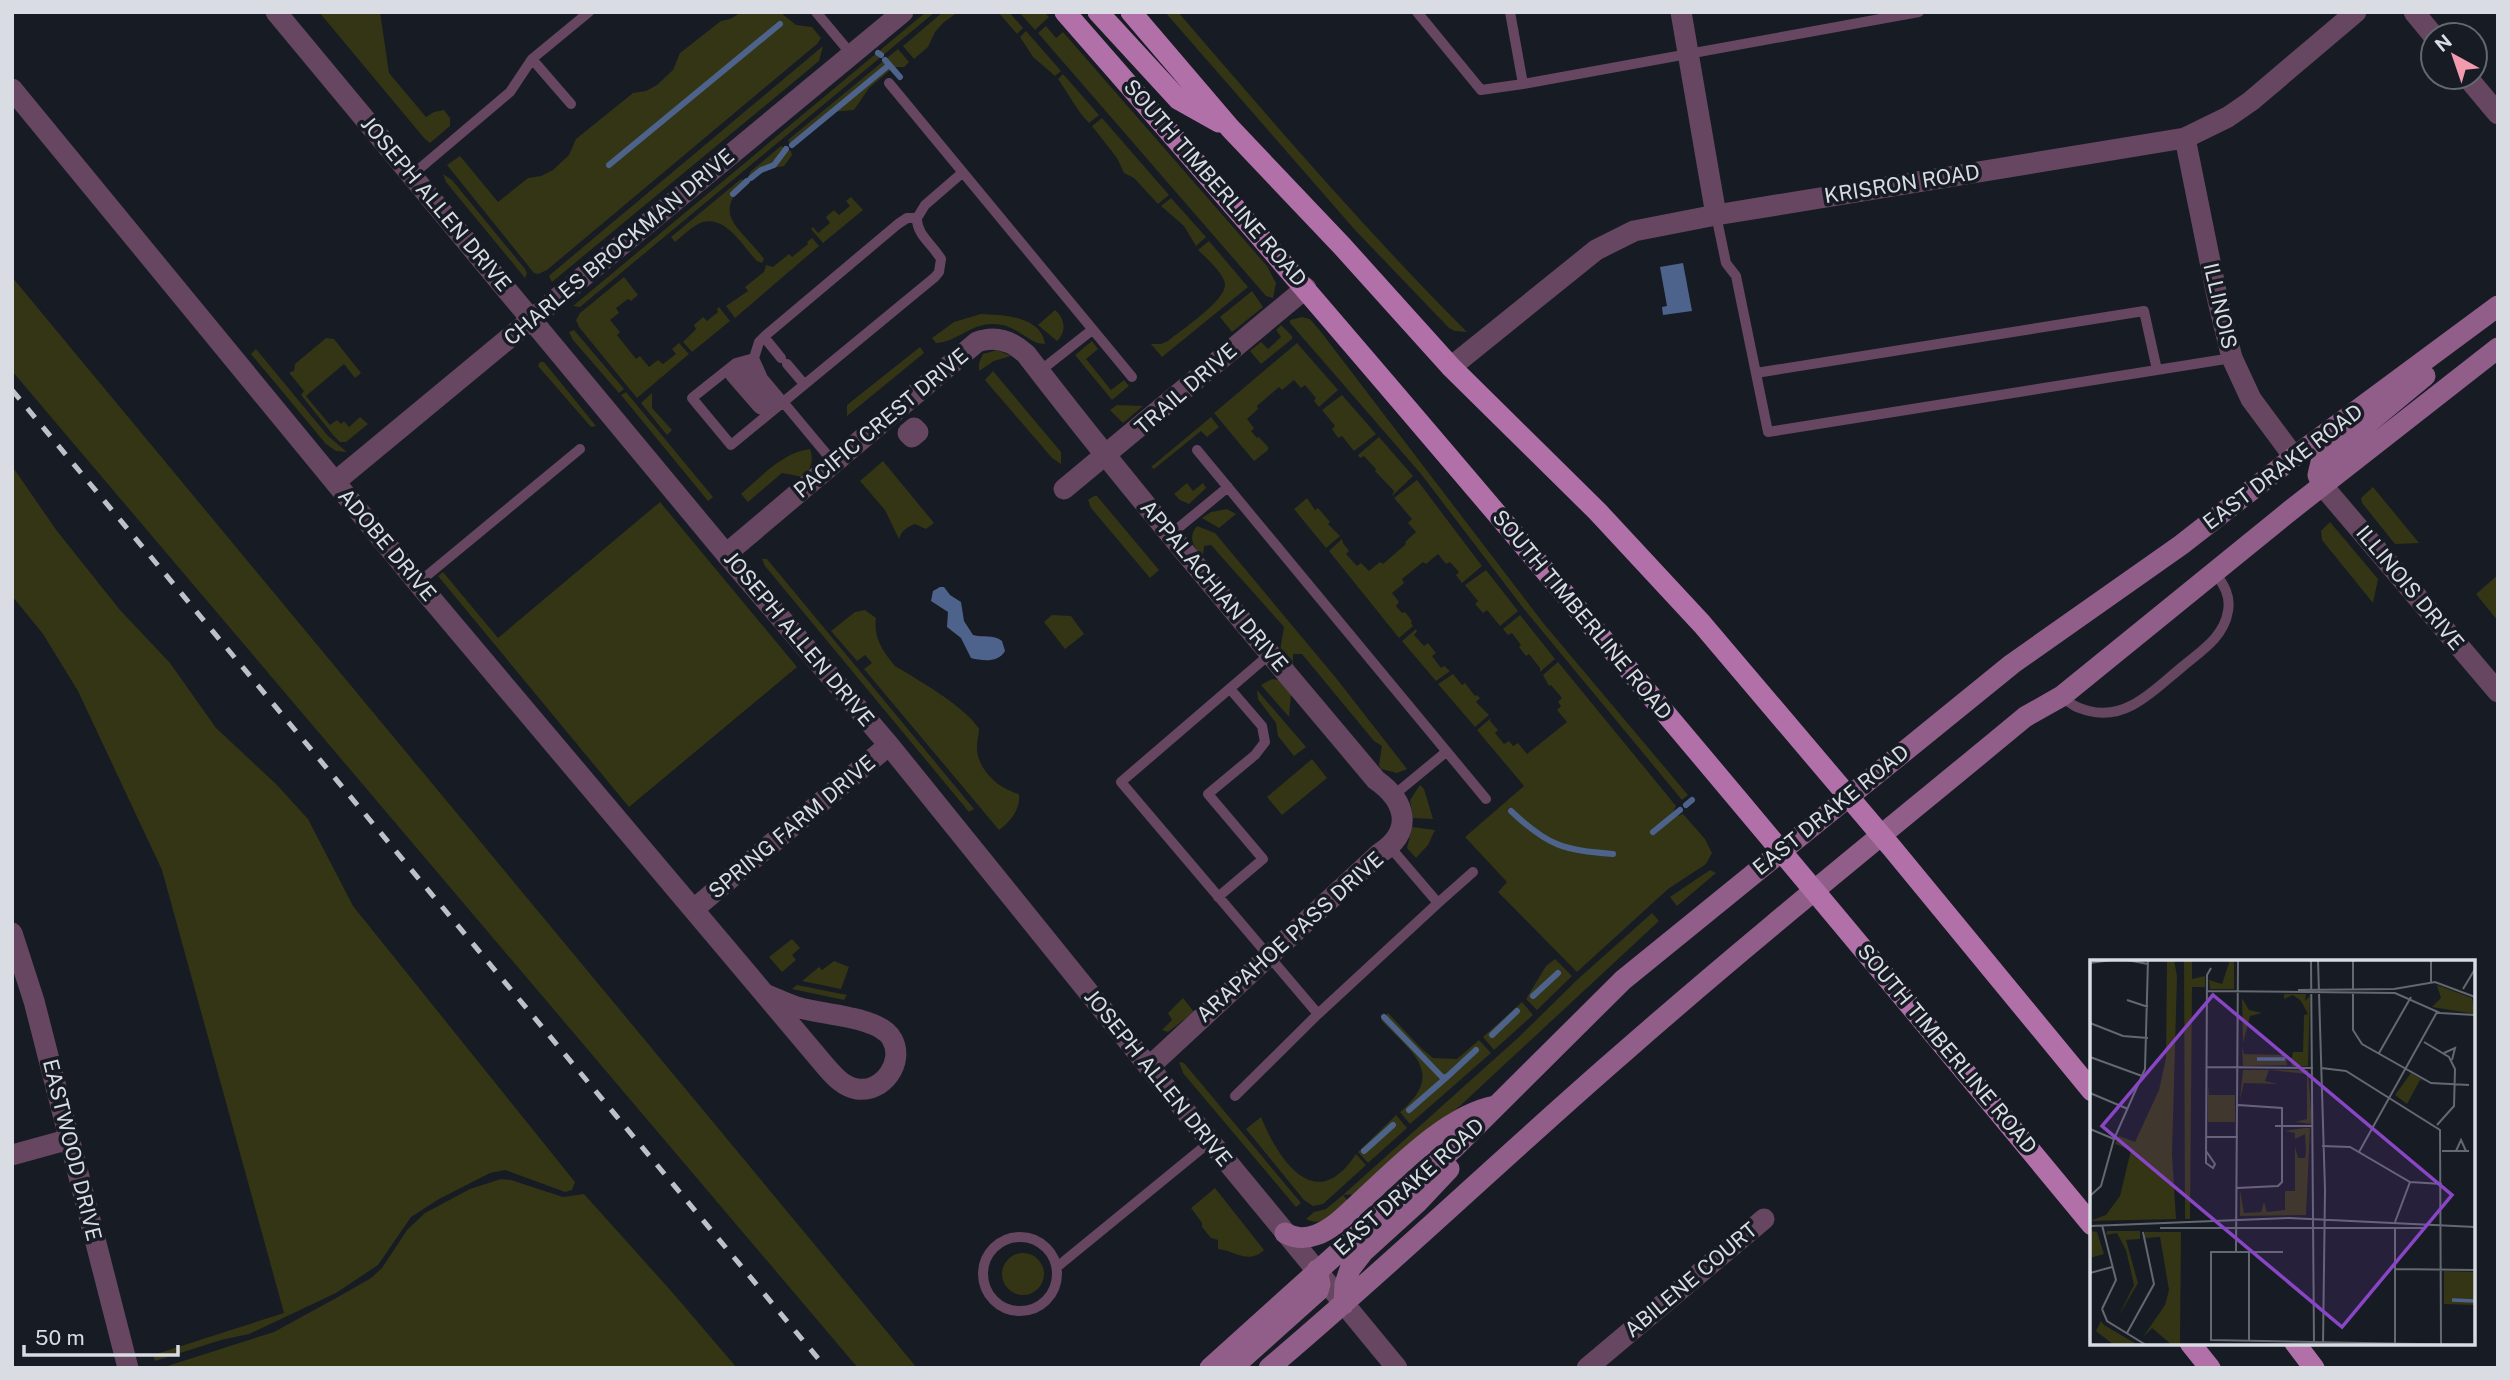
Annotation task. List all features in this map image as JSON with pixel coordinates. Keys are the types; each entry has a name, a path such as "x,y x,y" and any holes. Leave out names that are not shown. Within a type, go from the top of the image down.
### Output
{"main road":[{"name":"SOUTH TIMBERLINE ROAD","path":"1065,12 1306,288 1782,851 2090,1223"},
{"path":"1098,12 1178,99 1230,128"},
{"path":"1131,12 1230,128 1342,246 1451,367 1598,512 1702,624 2090,1089"},
{"name":"EAST DRAKE ROAD","path":"1210,1368 1453,1149 1623,980 2012,664 2181,545 2294,457 2498,306"},
{"path":"2322,485 2318,475 2321,462 2416,384 2453,349 2475,323"},
{"name":"EAST DRAKE ROAD","path":"1269,1368 1344,1304 1630,1046 2025,716 2062,696 2322,485 2498,348"},
{"path":"1285,1233 1294,1238 1318,1234 1337,1223 1408,1158 1462,1116 1497,1105"},
{"path":"1344,1304 1345,1284 1350,1269 1363,1252 1460,1157 1497,1105"},
{"path":"1232,1368 1318,1291 1320,1284 1317,1270"},
{"path":"2192,1345 2210,1368"},
{"path":"2297,1345 2314,1368"}],"street":[{"name":"JOSEPH ALLEN DRIVE","path":"276,12 726,554 889,745 1210,1142 1397,1368"},
{"name":"CHARLES BROCKMAN DRIVE","path":"335,482 903,12"},
{"path":"1681,12 1716,215"},
{"name":"KRISRON ROAD","path":"1451,367 1596,250 1634,231 1716,215 2185,138 2228,117 2252,101 2356,12"},
{"name":"ADOBE DRIVE","path":"12,89 418,583 827,1068 847,1086 857,1089 872,1088 884,1080 894,1067 893,1039 885,1030 871,1023 798,1007 767,995"},
{"path":"2479,91 2498,114"},
{"name":"ILLINOIS","path":"2185,138 2232,358 2251,399 2294,457"},
{"name":"TRAIL DRIVE","path":"1064,489 1306,288"},
{"name":"PACIFIC CREST DRIVE","path":"726,554 976,342 993,338 1010,342 1026,354 1040,371"},
{"name":"APPALACHIAN DRIVE","path":"1040,371 1270,654 1376,780 1394,795"},
{"name":"ILLINOIS DRIVE","path":"2322,485 2498,692"},
{"name":"SPRING FARM DRIVE","path":"694,909 889,745"},
{"name":"ARAPAHOE PASS DRIVE","path":"1149,1067 1380,853 1390,847 1399,837 1401,826 1401,812 1394,795"},
{"name":"EASTWOOD DRIVE","path":"12,933 34,1001 128,1368"},
{"path":"12,1155 70,1139"},
{"name":"ABILENE COURT","path":"1587,1368 1764,1219"}],"lane":[{"path":"412,175 510,92 532,59 589,12"},
{"path":"816,12 852,55"},
{"path":"1417,12 1481,90 1688,54 1858,18 1919,12"},
{"path":"1510,12 1523,83"},
{"path":"532,59 571,104"},
{"path":"889,83 1132,377"},
{"path":"754,358 736,363 692,397 731,445 774,403 804,384 939,272 941,259 920,232 916,225 917,218 925,205 962,173"},
{"path":"1716,215 1726,263 1736,276 1768,432 2232,358"},
{"path":"834,463 774,403 754,358 759,342 898,224 907,218 917,218"},
{"path":"1756,373 2144,311 2157,370"},
{"path":"1040,371 1092,330"},
{"path":"764,337 804,384"},
{"path":"418,583 580,449"},
{"path":"1197,450 1486,799"},
{"path":"1171,534 1228,487"},
{"path":"2062,696 2069,704 2097,713 2113,713 2127,709 2144,698 2220,633 2227,617 2229,601 2226,589 2215,572"},
{"path":"1270,654 1121,782 1318,1014"},
{"path":"1218,897 1263,859 1208,794 1255,755 1265,742 1262,726 1231,690"},
{"path":"1394,795 1447,752"},
{"path":"1390,847 1438,903"},
{"path":"1235,1096 1318,1014 1472,872"},
{"path":"1056,1267 1210,1142"},
{"path":"1020,1237 1033,1239 1044,1245 1052,1255 1056,1267 1054,1290 1047,1300 1026,1311 1002,1307 992,1300 982,1279 983,1266 996,1244 1020,1237"}],"shaded area":[{"path":"319,12 380,12 389,73 426,117 444,110 450,118 450,126 430,143 424,138"},
{"path":"742,12 780,12 796,25 812,27 821,38 547,270 534,273 447,165 460,156 498,202 528,178 553,170 569,155 576,139 633,93 646,91 657,85 673,70 680,53 721,21"},
{"path":"926,12 935,12 580,307 573,306"},
{"path":"943,12 958,12 943,23 928,47 914,59 903,46"},
{"path":"998,12 1009,12 1023,28 1017,34"},
{"path":"1019,12 1044,12 1049,17 1035,30"},
{"path":"1165,12 1178,12 1356,215 1467,332 1449,328 1355,230"},
{"path":"1046,26 1056,38 1063,32 1267,266 1276,283 1273,298 1266,296 1038,33"},
{"path":"1026,31 1061,71 1055,76 1033,57 1020,37"},
{"path":"823,46 819,61 552,282 549,276 551,274"},
{"path":"898,49 909,62 904,67 894,67 869,88 854,110 831,112 790,144 788,140"},
{"path":"1063,74 1099,115 1089,123 1058,79"},
{"path":"1102,118 1169,195 1158,204 1134,178 1124,173 1117,158 1092,126"},
{"path":"781,146 791,151 792,155 784,166 761,170 749,176 750,172"},
{"path":"443,174 452,180 525,269 525,278 446,182"},
{"path":"741,179 747,181 736,193 730,213 733,222 764,259 762,263 757,261 727,228 712,221 696,225 675,242 671,237"},
{"path":"851,197 863,210 823,243 811,229 813,227 818,233 830,223 826,217 834,210 839,215 850,206 846,201"},
{"path":"1171,198 1206,237 1196,246 1184,226 1161,206"},
{"path":"812,238 819,246 735,318 726,306 748,291 745,287 764,272 766,265 773,267 789,254 792,257"},
{"path":"1209,241 1248,287 1162,357 1151,344 1168,341 1211,307 1223,291 1225,284 1221,275 1198,250"},
{"path":"12,277 917,1368 858,1368 12,371"},
{"path":"624,277 638,295 616,308 619,313 610,320 620,332 617,335 636,359 640,356 649,367 658,360 663,364 676,354 672,349 679,343 689,354 637,398 576,320 580,313"},
{"path":"1252,291 1263,307 1232,332 1220,317"},
{"path":"719,307 730,321 692,352 683,342 696,329 694,325 703,317 707,321 718,312"},
{"path":"1055,310 1064,325 1057,341 1038,325"},
{"path":"981,314 1029,322 1042,335 1045,344 1009,327 994,324 978,326 944,342 936,343 932,338 954,322"},
{"path":"1302,317 1310,319 1321,332 1544,624 1688,795 1682,800 1524,609 1421,474 1290,323 1290,320"},
{"path":"1281,325 1292,339 1261,364 1250,351 1261,342 1268,349 1281,337 1276,330"},
{"path":"574,330 624,389 619,393 573,340 569,332"},
{"path":"326,338 334,339 361,373 355,378 344,364 306,396 330,425 337,420 341,424 344,421 349,427 360,417 368,424 346,442 340,442 334,436 301,395 304,391 290,374 294,371 295,364"},
{"path":"1092,341 1098,349 1086,359 1111,390 1124,380 1129,386 1112,400 1075,355"},
{"path":"1297,343 1338,390 1319,407 1314,401 1316,398 1305,385 1301,388 1294,380 1282,390 1279,387 1257,406 1258,409 1247,419 1254,428 1251,431 1268,447 1268,450 1254,461 1214,413"},
{"path":"920,347 924,353 847,416 847,405"},
{"path":"256,349 328,436 347,452 336,451 326,444 251,354"},
{"path":"997,350 1011,356 994,361 979,371 983,354"},
{"path":"540,362 544,362 596,426 591,427 538,366"},
{"path":"993,371 1061,452 1061,464 1052,458 985,380"},
{"path":"626,392 713,497 708,501 621,395"},
{"path":"652,393 652,408 672,430 667,435 641,403"},
{"path":"1342,395 1376,434 1354,451 1342,436 1338,438 1332,429 1335,426 1322,410"},
{"path":"1117,405 1143,406 1123,423 1110,410"},
{"path":"1211,417 1219,427 1207,437 1201,431 1154,469 1151,467"},
{"path":"1379,437 1413,476 1392,496 1394,491 1376,469 1364,456 1360,458 1358,455"},
{"path":"810,449 811,464 803,477 782,473 748,502 741,494 782,460"},
{"path":"883,461 934,523 926,529 915,524 905,530 899,539 885,510 860,481"},
{"path":"12,466 57,531 120,610 170,663 216,728 276,784 308,819 353,906 575,1182 572,1190 565,1192 505,1170 490,1173 439,1199 411,1217 378,1265 336,1293 249,1334 155,1361 153,1355 284,1313 162,870 78,691 43,634 12,596"},
{"path":"1417,480 1482,566 1462,583 1456,575 1459,572 1450,562 1446,564 1438,554 1402,579 1404,583 1392,593 1399,602 1396,606 1402,613 1405,612 1413,626 1399,638 1329,551 1342,539 1349,551 1346,554 1357,566 1361,563 1369,571 1380,562 1383,564 1416,532 1408,523 1412,519 1394,498"},
{"path":"1187,483 1193,491 1203,483 1206,488 1189,504 1174,494"},
{"path":"2373,487 2419,543 2395,544 2362,503 2361,498"},
{"path":"1097,496 1159,570 1150,578 1091,508 1088,500"},
{"path":"1307,498 1340,536 1326,548 1294,509"},
{"path":"660,502 797,667 629,807 438,576 443,572 498,638"},
{"path":"1227,509 1236,514 1219,528 1202,518 1211,512"},
{"path":"2330,522 2378,579 2373,603 2322,540 2321,531"},
{"path":"1197,526 1215,533 1336,678 1407,769 1397,773 1381,769 1379,765 1382,746 1374,741 1302,654 1293,654 1293,666 1280,651 1284,627 1211,545 1204,546 1203,558 1192,538"},
{"path":"762,559 767,559 974,809 969,812 765,566"},
{"path":"1486,570 1518,611 1500,626 1487,610 1483,613 1475,604 1478,601 1465,585"},
{"path":"2498,575 2498,621 2476,594"},
{"path":"865,610 876,618 876,632 880,644 895,666 941,694 973,721 979,729 977,744 980,763 997,783 1019,794 1014,815 999,830 864,669 872,663 865,655 857,661 831,631 855,612"},
{"path":"1052,615 1071,616 1084,634 1065,649 1044,622"},
{"path":"1520,615 1555,659 1540,672 1529,654 1526,656 1519,647 1521,645 1512,633 1508,635 1503,629"},
{"path":"1416,629 1414,635 1424,646 1428,643 1436,653 1432,656 1441,668 1444,666 1450,671 1436,681 1402,641"},
{"path":"1558,662 1676,806 1672,814 1652,831 1654,834 1674,817 1683,814 1705,839 1712,853 1706,864 1668,889 1577,972 1498,892 1507,882 1465,837 1524,786 1477,730 1491,718 1490,721 1498,730 1495,733 1504,744 1509,741 1513,746 1518,743 1527,754 1567,722 1557,710 1561,706 1558,702 1562,698 1549,686 1543,675"},
{"path":"1453,674 1462,685 1465,683 1475,696 1480,698 1476,702 1489,715 1475,727 1438,684"},
{"path":"1272,679 1279,680 1291,694 1289,717 1261,685"},
{"path":"1257,690 1306,747 1294,756 1278,736 1276,723 1258,699"},
{"path":"1312,759 1327,778 1282,815 1267,797"},
{"path":"1420,785 1424,789 1433,819 1413,818 1410,800"},
{"path":"1412,827 1435,830 1428,845 1416,858 1407,848"},
{"path":"1710,870 1716,873 1677,906 1670,897"},
{"path":"1652,913 1659,921 1461,1105 1404,1152 1360,1194 1343,1195"},
{"path":"792,939 800,948 792,955 796,960 782,972 769,957"},
{"path":"1555,959 1572,976 1537,1010 1526,999 1546,966"},
{"path":"834,961 849,967 841,989 802,981 819,967 822,970"},
{"path":"797,985 847,995 844,1000 792,989"},
{"path":"1183,998 1194,1012 1168,1032 1162,1030 1172,1020 1168,1013"},
{"path":"1522,1002 1533,1015 1494,1050 1483,1037"},
{"path":"1388,1013 1433,1058 1457,1059 1479,1040 1491,1053 1410,1124 1400,1112 1421,1086 1422,1074 1413,1053 1381,1020"},
{"path":"1179,1062 1184,1063 1301,1203 1296,1207 1183,1073"},
{"path":"1396,1115 1407,1128 1368,1163 1358,1152"},
{"path":"1261,1117 1288,1164 1300,1175 1313,1181 1327,1181 1341,1172 1356,1154 1366,1165 1323,1204 1313,1206 1304,1200 1246,1129"},
{"path":"501,1179 563,1197 584,1194 737,1368 161,1368 274,1332 338,1297 371,1278 382,1268 407,1230 425,1213 470,1189"},
{"path":"1215,1188 1264,1250 1247,1257 1218,1249 1218,1240 1211,1238 1191,1208"},
{"path":"1343,1195 1349,1202 1329,1218 1318,1222 1306,1219 1314,1212 1326,1209"},
{"path":"1023,1253 1038,1259 1044,1274 1038,1289 1023,1295 1008,1289 1002,1274 1008,1259"}],"water":[{"path":"1683,263 1692,311 1663,315 1662,307 1667,306 1660,267"},
{"path":"944,587 961,602 964,621 973,635 1002,641 1005,651 1002,655 990,660 971,658 961,638 947,627 948,612 931,601 933,591"}],"waterway":[{"path":"609,165 780,24"},
{"path":"885,60 900,77"},
{"path":"792,145 889,65"},
{"path":"751,178 774,165 786,149"},
{"path":"733,194 747,181"},
{"path":"1686,805 1692,800"},
{"path":"1653,832 1680,810"},
{"path":"1511,811 1536,832 1557,844 1581,851 1613,854"},
{"path":"1533,996 1558,973"},
{"path":"1492,1035 1517,1011"},
{"path":"1384,1017 1443,1078 1476,1050"},
{"path":"1409,1110 1447,1077"},
{"path":"1364,1151 1393,1125"}],"railway":[{"path":"12,390 826,1368"}]}
